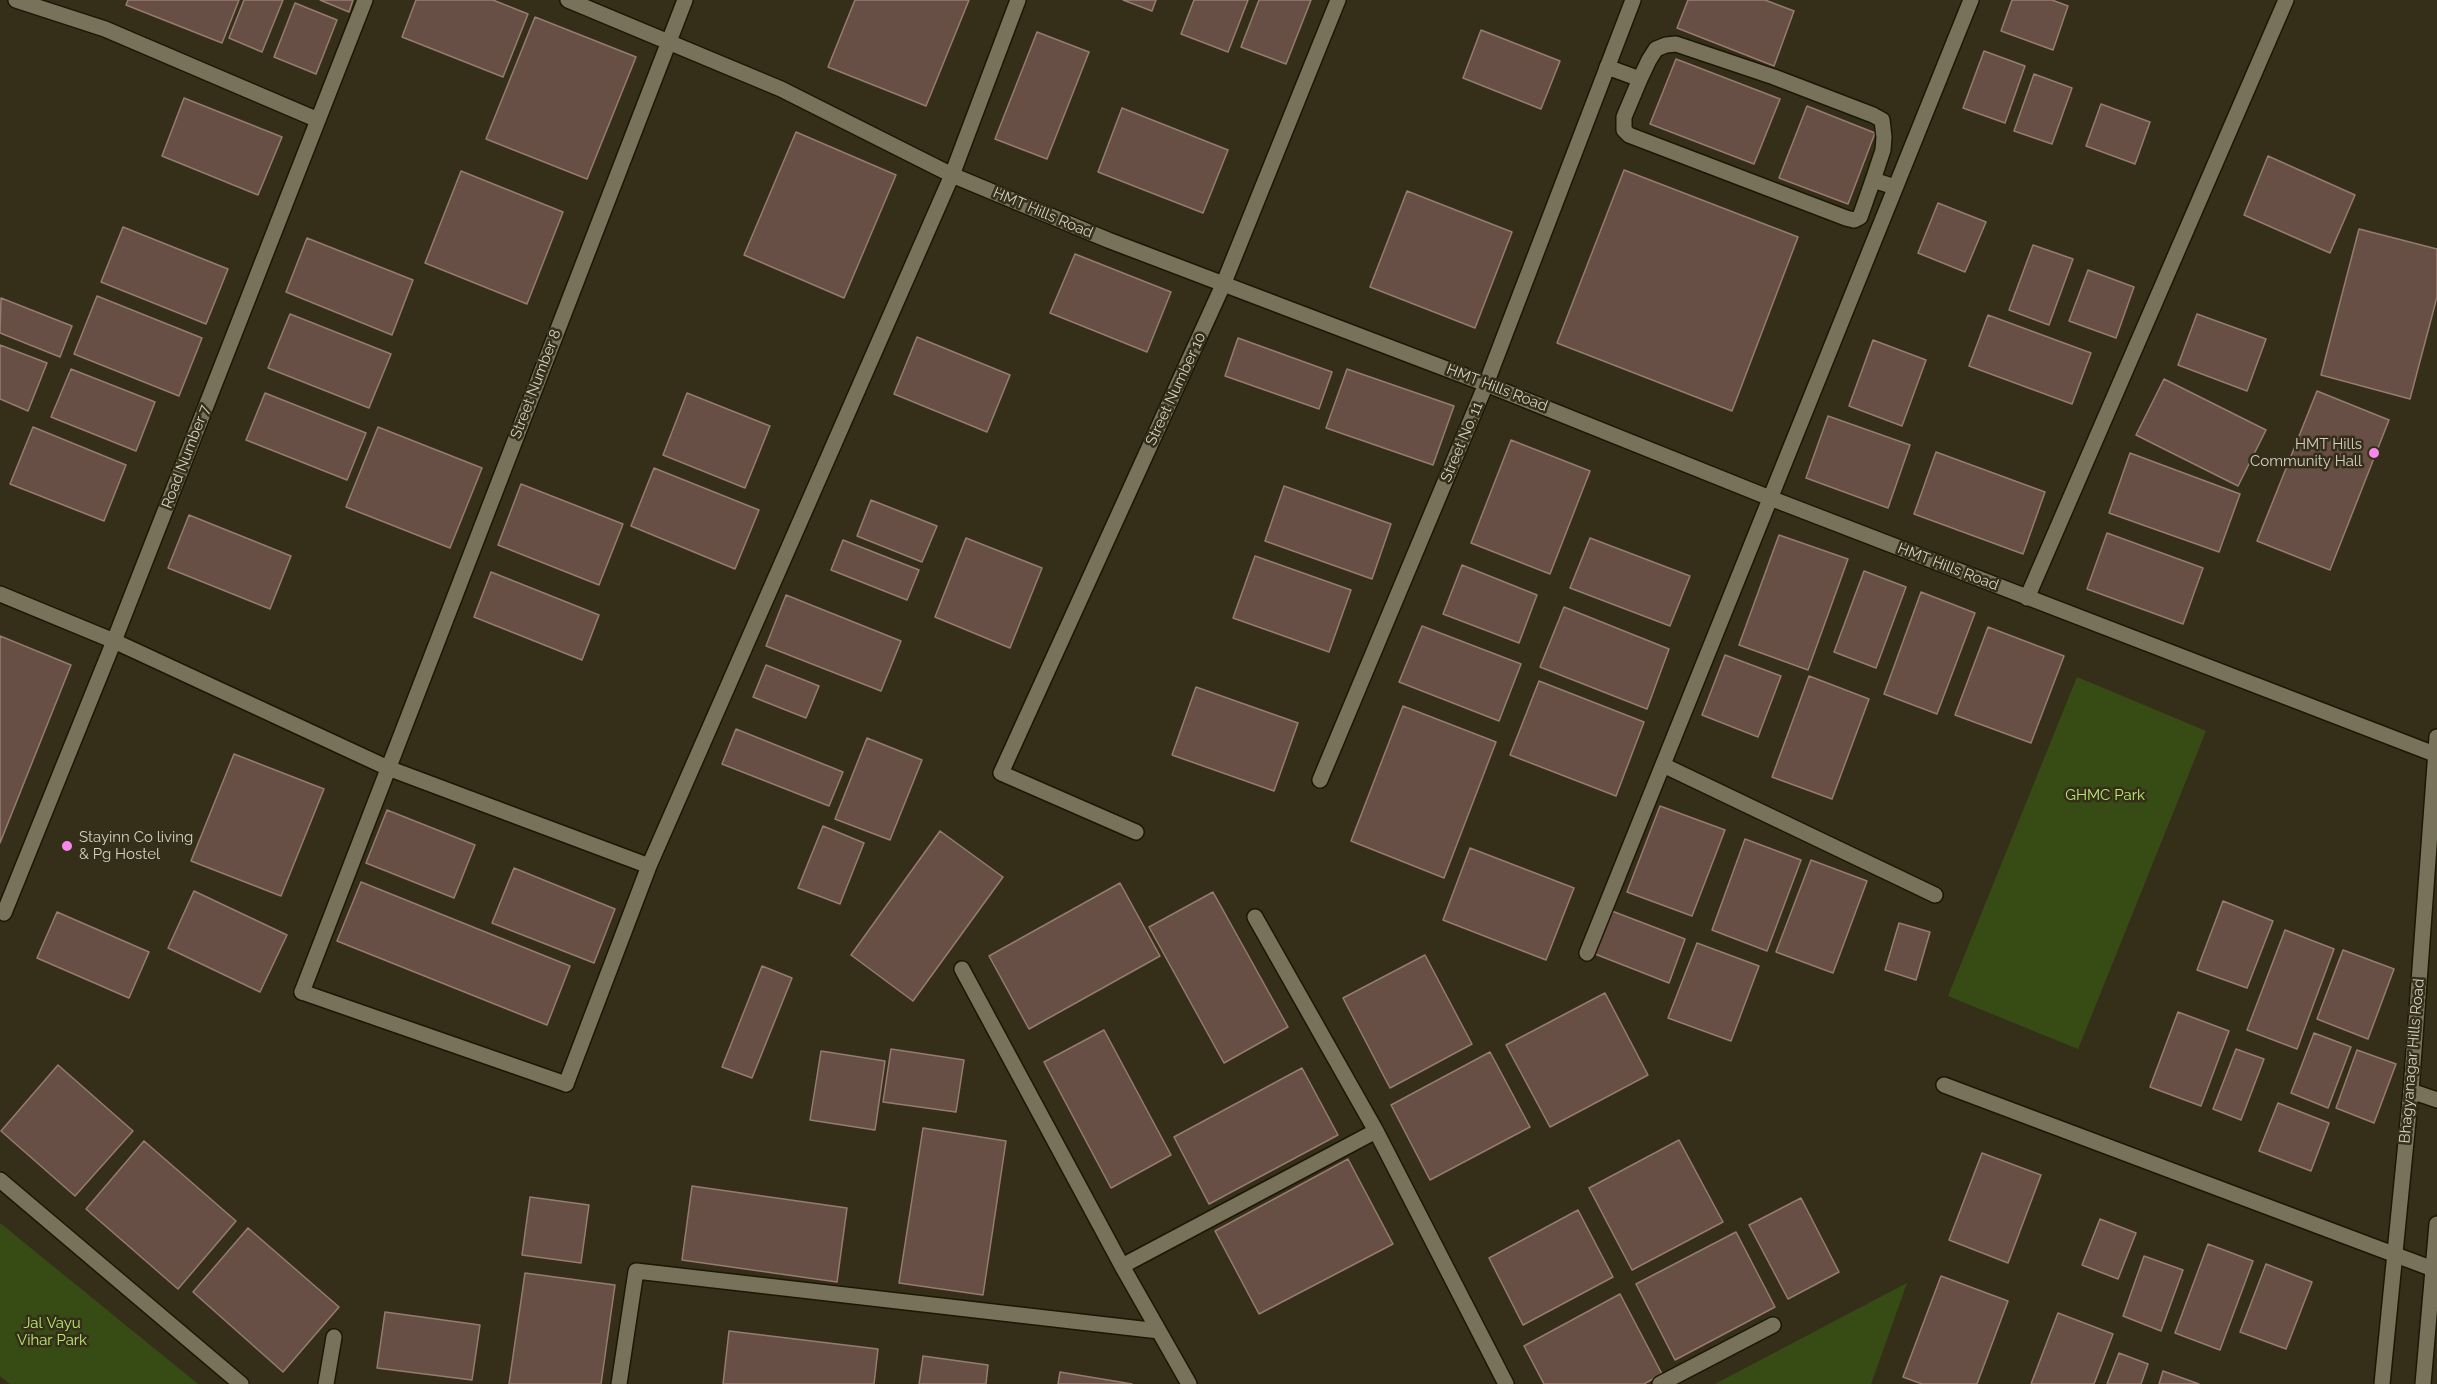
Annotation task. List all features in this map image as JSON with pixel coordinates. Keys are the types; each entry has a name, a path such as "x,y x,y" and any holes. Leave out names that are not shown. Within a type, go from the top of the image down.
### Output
{"street":[{"path":"16,0 105,29 318,120"},
{"name":"Road Number 7","path":"4,914 114,641 365,0"},
{"name":"HMT Hills Road","path":"567,0 781,90 952,175 1108,240 1486,384 1770,498 2436,755"},
{"name":"Street Number 8","path":"649,866 566,1084 302,992 685,0"},
{"path":"0,594 114,641 388,768 649,866 952,175 1018,0"},
{"name":"Street Number 10","path":"1136,832 1001,773 1223,285 1338,0"},
{"name":"Street No. 11","path":"1320,780 1486,384 1633,0"},
{"path":"1587,953 1971,0"},
{"path":"2027,598 2286,0"},
{"path":"1676,44 1774,77 1882,120 1883,150 1873,180 1860,217 1854,220 1846,219 1629,135 1624,130 1624,117 1648,60 1656,49 1676,44"},
{"path":"1607,67 1640,79"},
{"path":"1873,180 1895,187"},
{"name":"Bhagyanagar Hills Road","path":"2382,1384 2411,1091 2437,737"},
{"path":"1662,765 1935,895"},
{"path":"1255,917 1376,1131 1506,1384"},
{"path":"962,969 1122,1266 1189,1384"},
{"path":"1944,1085 2433,1269"},
{"path":"2411,1091 2437,1100"},
{"path":"1122,1266 1376,1131"},
{"path":"0,1180 241,1384"},
{"path":"2424,1384 2437,1224"},
{"path":"619,1384 636,1271 1159,1331"},
{"path":"1660,1384 1773,1325"},
{"path":"326,1384 334,1337"}],"green space":[{"name":"GHMC Park","path":"2077,677 2206,731 2078,1049 1948,996"},
{"name":"Jal Vayu Vihar Park","path":"0,1223 198,1384 10,1384 0,1376"},
{"path":"1907,1283 1871,1384 1715,1384"}],"building":[{"path":"128,0 239,0 222,43 126,5"},
{"path":"244,0 283,0 262,52 229,38"},
{"path":"320,0 353,0 349,12"},
{"path":"416,0 493,0 528,14 503,77 402,37"},
{"path":"855,0 969,0 926,106 828,67"},
{"path":"1123,0 1156,0 1152,11"},
{"path":"1194,0 1248,0 1228,52 1181,34"},
{"path":"1259,0 1311,0 1286,64 1241,47"},
{"path":"1688,0 1765,0 1794,11 1774,66 1677,28"},
{"path":"2012,0 2052,0 2068,6 2053,50 2001,31"},
{"path":"295,3 337,20 316,74 274,57"},
{"path":"535,17 636,57 587,179 486,139"},
{"path":"1481,30 1560,61 1541,109 1463,78"},
{"path":"1037,32 1089,52 1047,159 995,139"},
{"path":"1984,51 2025,66 2005,123 1963,108"},
{"path":"1676,59 1780,99 1754,164 1650,124"},
{"path":"2034,74 2072,88 2052,144 2014,131"},
{"path":"184,98 282,137 258,195 162,156"},
{"path":"2101,104 2150,122 2135,164 2086,146"},
{"path":"1807,106 1875,133 1848,204 1779,178"},
{"path":"1122,108 1228,150 1203,213 1098,172"},
{"path":"796,132 896,175 844,298 744,255"},
{"path":"2268,156 2355,195 2330,253 2244,215"},
{"path":"1624,170 1798,237 1732,411 1557,343"},
{"path":"461,171 563,212 527,304 425,263"},
{"path":"1407,191 1512,232 1475,328 1370,287"},
{"path":"1938,203 1986,222 1965,272 1918,253"},
{"path":"123,227 228,269 206,324 101,282"},
{"path":"2359,229 2437,249 2437,297 2410,399 2321,375"},
{"path":"307,238 413,280 392,335 286,292"},
{"path":"2033,245 2073,259 2049,325 2009,310"},
{"path":"1075,254 1171,292 1147,352 1050,313"},
{"path":"2088,270 2134,287 2116,338 2069,321"},
{"path":"97,296 202,338 179,396 74,354"},
{"path":"1,298 72,326 60,357 0,333"},
{"path":"290,314 391,354 369,408 268,368"},
{"path":"2197,314 2266,339 2247,391 2178,365"},
{"path":"1988,315 2091,353 2072,404 1969,366"},
{"path":"917,337 1010,375 987,432 894,394"},
{"path":"1238,338 1332,372 1319,409 1225,376"},
{"path":"1873,340 1926,360 1902,426 1849,406"},
{"path":"0,345 47,363 28,411 0,399"},
{"path":"71,369 155,402 136,451 51,417"},
{"path":"1347,369 1454,406 1433,465 1326,428"},
{"path":"2164,379 2266,430 2238,486 2136,435"},
{"path":"2317,391 2389,420 2330,570 2257,541"},
{"path":"265,393 366,433 347,480 246,440"},
{"path":"687,393 770,426 745,488 663,455"},
{"path":"1828,416 1910,445 1888,508 1806,478"},
{"path":"33,427 126,465 104,521 10,484"},
{"path":"378,427 482,468 450,548 346,507"},
{"path":"1511,440 1590,471 1550,574 1471,543"},
{"path":"1936,452 2045,492 2023,554 1914,514"},
{"path":"2130,453 2240,494 2219,552 2109,513"},
{"path":"654,468 759,510 735,569 631,526"},
{"path":"521,484 623,524 599,585 498,545"},
{"path":"1284,486 1391,524 1372,579 1265,541"},
{"path":"871,500 937,526 922,562 857,536"},
{"path":"189,515 291,556 270,609 168,568"},
{"path":"2107,533 2203,568 2183,624 2087,589"},
{"path":"1779,535 1848,559 1808,670 1739,645"},
{"path":"966,538 1042,568 1010,648 935,617"},
{"path":"1590,538 1690,576 1670,626 1570,588"},
{"path":"843,540 919,570 907,600 831,570"},
{"path":"1255,556 1351,590 1329,652 1233,618"},
{"path":"1462,565 1537,595 1519,643 1443,614"},
{"path":"1864,571 1906,587 1876,668 1834,652"},
{"path":"491,572 599,615 582,660 474,617"},
{"path":"1921,592 1975,613 1937,714 1884,694"},
{"path":"786,595 901,641 881,691 766,646"},
{"path":"1564,607 1669,649 1647,709 1540,667"},
{"path":"1422,626 1521,664 1499,721 1399,682"},
{"path":"1988,627 2064,656 2031,743 1955,715"},
{"path":"0,636 71,665 0,843"},
{"path":"1725,655 1781,676 1758,737 1702,715"},
{"path":"766,665 819,686 806,718 753,697"},
{"path":"1809,676 1869,699 1832,799 1772,777"},
{"path":"1539,681 1644,722 1616,796 1510,755"},
{"path":"1196,687 1298,723 1274,791 1172,755"},
{"path":"1403,706 1496,742 1444,878 1351,841"},
{"path":"736,729 843,772 829,806 722,764"},
{"path":"867,738 922,760 890,840 835,819"},
{"path":"234,754 324,789 281,896 191,861"},
{"path":"1660,806 1725,830 1692,916 1627,892"},
{"path":"387,810 475,845 454,898 366,863"},
{"path":"823,826 864,843 840,904 798,888"},
{"path":"940,831 1003,877 913,1001 851,955"},
{"path":"1745,839 1801,860 1767,951 1712,930"},
{"path":"1470,848 1574,888 1546,960 1443,920"},
{"path":"1811,860 1867,881 1833,973 1776,952"},
{"path":"514,868 615,909 594,963 492,923"},
{"path":"361,882 570,966 547,1025 337,941"},
{"path":"1120,883 1160,956 1029,1029 989,956"},
{"path":"194,891 287,935 260,992 168,948"},
{"path":"1213,892 1288,1027 1224,1063 1149,927"},
{"path":"2223,901 2273,921 2247,988 2197,970"},
{"path":"1612,911 1685,939 1669,983 1595,954"},
{"path":"57,912 149,952 129,998 37,958"},
{"path":"1899,923 1930,932 1916,980 1885,970"},
{"path":"2285,930 2334,949 2297,1049 2247,1030"},
{"path":"1697,943 1759,966 1731,1041 1668,1018"},
{"path":"2343,950 2394,969 2368,1039 2317,1019"},
{"path":"1425,955 1472,1044 1390,1088 1343,998"},
{"path":"762,966 792,978 752,1078 722,1067"},
{"path":"1605,993 1648,1075 1550,1127 1506,1045"},
{"path":"2178,1012 2229,1031 2201,1106 2150,1087"},
{"path":"1104,1030 1171,1155 1111,1188 1044,1062"},
{"path":"2314,1033 2351,1047 2328,1108 2291,1093"},
{"path":"891,1049 964,1060 956,1112 883,1102"},
{"path":"2236,1049 2264,1059 2241,1120 2213,1109"},
{"path":"2357,1050 2396,1064 2374,1123 2336,1108"},
{"path":"821,1051 885,1061 875,1130 810,1120"},
{"path":"1490,1052 1530,1127 1430,1180 1391,1105"},
{"path":"58,1065 133,1131 75,1196 1,1131"},
{"path":"1302,1068 1338,1135 1209,1204 1174,1137"},
{"path":"2278,1103 2329,1123 2311,1171 2259,1151"},
{"path":"923,1128 1006,1141 983,1295 899,1283"},
{"path":"1679,1140 1723,1222 1632,1270 1589,1188"},
{"path":"144,1141 236,1221 178,1289 86,1209"},
{"path":"1982,1153 2041,1175 2008,1263 1949,1240"},
{"path":"1348,1159 1393,1244 1259,1314 1215,1231"},
{"path":"692,1186 847,1208 837,1282 682,1260"},
{"path":"530,1197 589,1205 581,1263 522,1255"},
{"path":"1801,1198 1839,1272 1788,1299 1749,1225"},
{"path":"1578,1210 1613,1277 1523,1325 1489,1258"},
{"path":"2100,1219 2136,1233 2118,1279 2082,1265"},
{"path":"248,1228 339,1307 283,1372 193,1292"},
{"path":"1736,1232 1775,1307 1675,1360 1636,1284"},
{"path":"2208,1244 2253,1261 2220,1350 2175,1333"},
{"path":"2144,1256 2183,1270 2161,1331 2123,1316"},
{"path":"2266,1264 2312,1282 2286,1349 2240,1332"},
{"path":"525,1273 615,1285 601,1384 509,1384"},
{"path":"1941,1276 2008,1301 1977,1384 1922,1384 1903,1377"},
{"path":"1620,1294 1662,1374 1644,1384 1544,1384 1524,1346"},
{"path":"385,1312 480,1325 472,1380 377,1368"},
{"path":"2058,1313 2113,1334 2094,1384 2031,1384"},
{"path":"729,1331 878,1349 874,1384 723,1384"},
{"path":"2119,1353 2148,1364 2141,1384 2107,1384"},
{"path":"923,1356 988,1365 986,1384 919,1384"},
{"path":"2163,1371 2199,1384 2159,1384"},
{"path":"1060,1372 1132,1384 1058,1384"}],"place":[{"name":"HMT Hills Community Hall","path":"2374,453"},
{"name":"Stayinn Co living & Pg Hostel","path":"67,846"}]}
